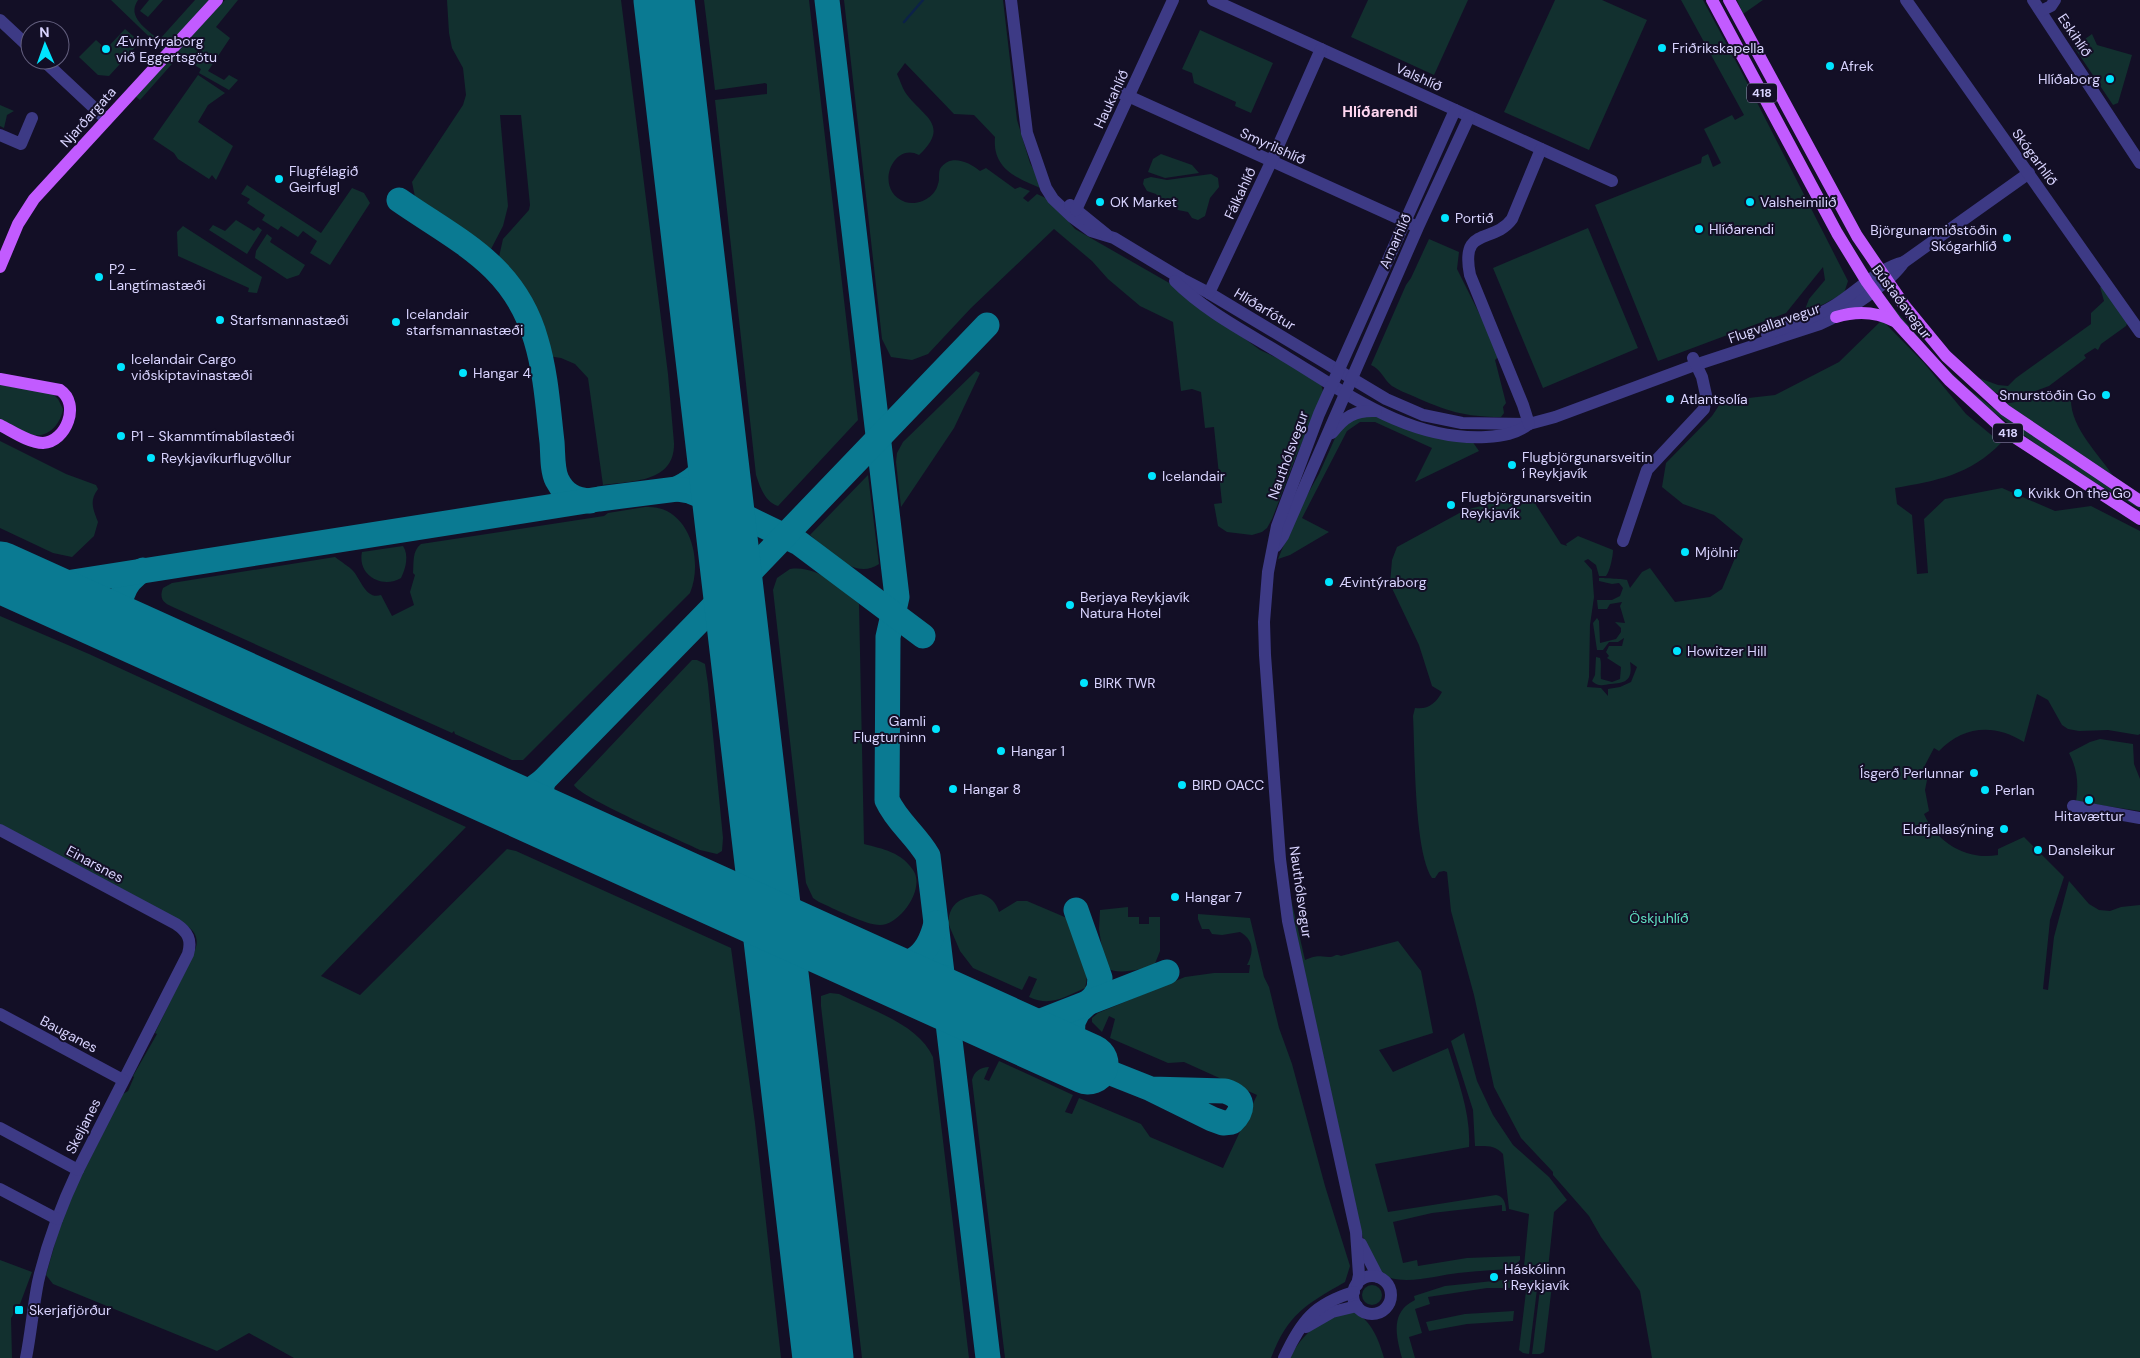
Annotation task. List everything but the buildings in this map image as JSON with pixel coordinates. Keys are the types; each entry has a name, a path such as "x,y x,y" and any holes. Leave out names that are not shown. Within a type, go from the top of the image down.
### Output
{"main road":[{"name":"Njarðargata","path":"0,267 18,224 34,199 216,0"},
{"name":"Bústaðavegur","path":"1712,0 1810,183 1870,286 1896,322 1942,374 2005,431 2140,519"},
{"name":"Bústaðavegur","path":"1729,0 1849,221 1884,276 1946,356 1989,397 2021,423 2140,501"},
{"path":"1836,317 1863,313 1880,315 1896,322"},
{"path":"0,379 60,390 67,397 70,408 68,422 62,432 56,439 47,442 40,443 27,439 0,425"}],"street":[{"name":"Hlíðarfótur","path":"1011,0 1027,133 1046,188 1053,199 1072,217 1091,231 1109,236"},
{"name":"Haukahlíð","path":"1076,210 1173,0"},
{"name":"Valshlíð","path":"1213,0 1612,181"},
{"name":"Skógarhlíð","path":"1906,0 2140,332"},
{"name":"Eskihlíð","path":"2033,0 2139,161"},
{"path":"2041,11 2051,6 2055,0"},
{"path":"0,20 20,39"},
{"name":"Fálkahlíð","path":"1209,293 1271,162 1321,49"},
{"path":"54,70 106,119"},
{"name":"Smyrilshlíð","path":"1117,91 1418,227"},
{"name":"Arnarhlíð","path":"1338,372 1456,110"},
{"name":"Arnarhlíð","path":"1351,379 1469,117"},
{"path":"0,135 21,144 32,118"},
{"path":"1529,424 1470,275 1468,258 1469,249 1474,242 1507,226 1512,219 1541,149"},
{"name":"Flugvallarvegur","path":"1351,379 1404,408 1442,421 1480,424 1529,424 1555,417 1638,386 1660,373 1806,330 1836,317 1884,276 1891,265 1904,262 2029,173"},
{"name":"Hlíðarfótur","path":"1044,179 1076,210 1095,223 1109,236 1162,268 1209,293 1351,379"},
{"name":"Hlíðarfótur","path":"1162,268 1210,309 1332,385"},
{"name":"Flugvallarvegur","path":"1694,362 1804,321 1870,286"},
{"path":"1623,541 1647,470 1704,409 1706,395 1702,377 1694,362"},
{"name":"Nauthólsvegur","path":"1338,372 1319,414 1277,526 1268,572 1264,641 1280,859 1290,931 1356,1232 1360,1275 1355,1288"},
{"name":"Nauthólsvegur","path":"1273,550 1283,536 1351,379"},
{"name":"Flugvallarvegur","path":"1332,385 1376,411 1411,426 1457,436 1501,435 1520,430 1529,424"},
{"path":"1321,448 1340,423 1348,416 1362,411 1376,411"},
{"path":"2073,806 2140,818"},
{"name":"Einarsnes","path":"0,830 176,924"},
{"name":"Skeljanes","path":"26,1358 38,1282 57,1219 78,1170 188,954 190,938 176,924"},
{"name":"Bauganes","path":"0,1014 123,1080"},
{"path":"0,1128 78,1170"},
{"path":"0,1189 57,1219"},
{"name":"Nauthólsvegur","path":"1356,1232 1378,1277"},
{"path":"1284,1358 1304,1320 1336,1297 1355,1288 1366,1277 1378,1277 1386,1282 1390,1287 1391,1300 1389,1305 1384,1310 1373,1314 1361,1311 1357,1306 1355,1288"},
{"path":"1298,1332 1332,1312 1357,1306"}],"green space":[{"path":"111,0 138,0 135,6 136,17 159,40 195,0 211,0 164,51"},
{"path":"149,0 163,0 148,17 140,11"},
{"path":"225,0 238,0 216,27 230,38 208,71 224,80 229,75 238,80 229,90 199,73 201,69 179,56 140,100 135,96"},
{"path":"447,0 621,0 668,374 674,443 672,456 667,466 660,473 650,478 603,485 588,378 575,364 561,358 548,356 536,313 523,289 499,257 503,239 529,210 530,205 521,115 500,115 508,206 503,226 491,249 416,202 412,182 463,105 466,95 463,68 452,48 449,33"},
{"path":"704,0 809,0 858,420 778,506 766,498 756,475 715,100 767,94 767,84 715,90"},
{"path":"844,0 1003,0 1017,120 1030,163 1045,190 1009,172 998,158 995,148 995,137 974,115 954,114 905,63 897,74 905,92 930,121 933,135 929,144 919,155 910,153 901,155 890,169 890,188 895,196 910,203 920,202 930,197 939,182 940,169 949,161 965,162 980,171 986,168 1015,189 1020,187 1030,191 1023,198 1028,202 1037,194 1050,200 1075,229 1171,284 1260,350 1320,380 1324,395 1297,454 1272,519 1267,528 1262,532 1252,535 1227,532 1218,526 1214,504 1222,503 1214,427 1205,428 1201,392 1192,389 1181,391 1173,322 1140,306 1108,279 1092,261 1054,229 971,308 928,354 912,360 891,357 882,339"},
{"path":"1368,0 1468,0 1434,75 1351,37"},
{"path":"1555,0 1602,0 1647,20 1589,150 1504,112"},
{"name":"Hlíðarendi","path":"1681,0 1703,0 1848,281 1844,293 1804,312 1809,299 1825,280 1823,267 1786,313 1658,361 1595,205 1701,163 1702,157 1708,154 1713,167 1721,163 1704,129 1732,115 1735,120 1744,115"},
{"path":"1737,0 1763,0 1743,14"},
{"path":"125,29 140,42 109,76 98,75 79,57 96,40 106,49"},
{"path":"1200,30 1273,63 1251,113 1235,106 1236,102 1194,83 1192,73 1182,69"},
{"name":"Hlíðaborg","path":"2092,34 2097,45 2132,55 2118,103 2113,105 2074,47"},
{"path":"198,75 225,93 208,105 198,122 233,146 216,180 212,175 209,179 178,159 174,153 153,139"},
{"path":"0,105 14,111 7,115 4,128 0,126"},
{"path":"1161,154 1192,165 1199,173 1165,178 1148,172 1153,159"},
{"path":"1211,174 1218,178 1219,187 1210,198 1205,216 1198,220 1192,218 1188,212 1178,210 1173,204 1162,201 1156,194 1147,191 1143,184 1144,179 1151,177 1167,180"},
{"path":"247,185 321,233 352,188 364,193 370,203 330,265 310,253 317,241 303,231 298,237 281,226 278,230 262,220 265,215 247,203 250,199 241,194"},
{"path":"236,220 254,231 258,227 262,230 247,254 209,230 213,225 225,231"},
{"path":"183,226 262,277 257,293 248,292 249,288 178,256 177,232"},
{"path":"1588,228 1638,348 1543,388 1493,268"},
{"path":"267,234 272,238 270,242 305,265 299,275 287,279 255,258 256,251"},
{"path":"1429,239 1459,252 1457,269 1484,323 1498,357 1495,360 1506,403 1501,417 1477,416 1436,406 1392,386 1378,369 1371,365 1406,285"},
{"path":"2100,287 2110,288 2128,321 2126,326 2101,344 2098,350 2095,348 2084,355 2086,358 2049,386 2027,394 2014,396 1986,391 1976,377 1998,385 2008,386 2016,378 2091,324 2091,313 2104,301"},
{"path":"1887,300 1937,359 1967,388 1993,408 2140,503 2140,509 2067,466 1963,389 1912,336"},
{"name":"Öskjuhlíð","path":"1882,320 1924,363 1966,414 2001,443 1977,463 1952,475 1924,483 1895,488 1897,504 1912,515 1917,574 1928,573 1924,519 1945,499 2002,488 2055,511 2091,506 2140,531 2140,734 2108,730 2079,731 2068,729 2062,725 2048,700 2037,694 2024,742 2001,732 1979,730 1958,736 1939,751 1934,748 1924,767 1929,770 1925,790 1929,811 1924,814 1936,833 1945,841 1964,852 1975,855 1998,855 1998,849 2024,837 2064,877 2050,920 2043,989 2048,990 2054,937 2069,881 2089,904 2099,910 2110,911 2121,907 2140,905 2140,1358 1652,1358 1640,1291 1601,1237 1589,1216 1553,1175 1553,1172 1521,1138 1494,1087 1474,995 1451,911 1447,872 1439,872 1435,878 1432,878 1426,865 1416,800 1413,716 1415,708 1428,707 1442,692 1432,686 1419,645 1390,584 1392,560 1397,547 1465,510 1529,494 1561,544 1567,546 1566,544 1578,536 1613,550 1609,571 1606,576 1599,576 1596,565 1588,559 1584,561 1592,570 1594,597 1590,625 1589,677 1587,687 1601,688 1608,696 1608,689 1620,687 1631,682 1637,667 1630,662 1629,677 1621,683 1601,685 1592,681 1595,675 1596,657 1601,660 1601,679 1612,682 1620,679 1621,667 1607,658 1609,656 1606,652 1609,646 1622,646 1624,638 1618,642 1609,642 1603,650 1597,650 1593,623 1597,618 1599,621 1600,643 1616,639 1621,632 1621,628 1615,622 1625,623 1620,606 1622,602 1610,604 1607,609 1598,609 1597,600 1612,600 1620,596 1623,588 1619,583 1612,584 1599,581 1599,578 1627,580 1630,588 1642,572 1650,568 1675,602 1710,597 1722,589 1743,539 1714,515 1683,504 1662,487 1666,463 1712,416 1722,401 1775,395 1839,362"},
{"path":"976,371 980,373 954,428 901,507 896,462 897,453 903,442"},
{"path":"0,385 52,393 58,399 63,409 57,424 49,432 33,435 20,431 0,420"},
{"path":"2061,389 2071,396 2075,419 2080,429 2115,479 2003,404 2026,401"},
{"path":"1365,414 1472,441 1479,451 1415,482 1432,448 1375,422 1360,422 1347,431 1302,518 1329,532 1290,555 1278,559 1298,511 1319,474 1336,436 1351,419"},
{"path":"0,441 66,474 96,485 98,489 95,493 93,505 98,522 94,536 72,557 53,553 0,528"},
{"path":"868,475 879,564 870,568 860,569 842,562 810,535"},
{"path":"645,507 660,508 673,515 682,524 689,536 694,550 695,565 694,580 690,593 523,760 512,760 455,734 454,731 452,733 172,607 162,599 163,588 172,583 335,557 352,570 368,592 376,596 381,595 392,616 414,605 410,592 415,575 413,573 414,557 416,550 421,544 604,516 608,513"},
{"path":"403,546 406,553 406,562 401,578 387,582 379,581 367,574 363,568 362,552"},
{"path":"790,569 810,570 819,574 835,584 859,604 864,844 897,855 913,870 916,878 914,895 909,904 903,912 888,923 880,925 866,922 819,902 813,898 806,883 773,590 777,578"},
{"path":"0,616 89,654 466,827 321,976 360,995 507,849 516,851 731,948 755,1123 781,1358 294,1358 249,1333 217,1351 53,1284 46,1275 65,1208 123,1094 128,1091 133,1076 157,1034 155,1033 195,950 197,940 193,931 187,926 0,824"},
{"path":"692,660 705,664 708,684 723,838 722,851 717,854 700,850 632,819 593,799 574,785"},
{"path":"2100,739 2133,744 2134,764 2140,779 2140,811 2092,804 2091,801 2086,803 2076,801 2077,776 2069,753"},
{"path":"981,894 993,900 999,912 1017,901 1027,901 1067,918 1083,952 1087,970 1085,988 1057,1000 1037,1000 1029,997 1037,979 1029,976 1022,990 973,968 960,951 948,923 954,905 963,899"},
{"path":"1291,899 1305,960 1317,956 1341,956 1398,941 1421,971 1433,1033 1379,1050 1393,1072 1448,1048 1456,1073 1466,1109 1469,1147 1375,1164 1388,1212 1496,1195 1501,1197 1505,1203 1506,1211 1502,1211 1502,1205 1432,1213 1393,1222 1403,1263 1417,1260 1418,1266 1467,1258 1520,1256 1520,1260 1512,1269 1465,1272 1407,1280 1387,1277 1373,1263 1361,1231 1289,906"},
{"path":"1128,907 1128,917 1139,917 1139,924 1149,924 1149,917 1160,917 1160,951 1154,966 1129,971 1110,970 1105,967 1099,929 1100,910"},
{"path":"1198,914 1250,918 1264,977 1269,987 1279,1028 1292,1064 1325,1186 1350,1266 1345,1282 1319,1297 1299,1312 1284,1331 1271,1358 1005,1358 973,1077 980,1069 989,1067 984,1079 989,1081 999,1061 1073,1095 1065,1112 1072,1114 1079,1098 1141,1124 1150,1137 1223,1168 1257,1095 1184,1062 1168,1063 1110,1038 1115,1019 1109,1016 1102,1032 1092,1022 1092,1018 1098,1013 1185,977 1214,973 1249,973 1250,965 1247,965 1252,951 1245,935 1240,932 1222,935 1212,934 1209,929 1202,929"},
{"path":"830,993 839,994 879,1012 905,1027 926,1045 933,1057 969,1358 862,1358 821,1006 821,996"},
{"path":"1464,1033 1477,1081 1493,1115 1513,1145 1549,1177 1567,1200 1554,1212 1548,1269 1545,1271 1536,1272 1524,1266 1529,1214 1509,1209 1503,1154 1487,1146 1475,1146 1473,1110 1451,1041"},
{"path":"0,1260 32,1272 20,1304 11,1318 12,1358 0,1358"},
{"path":"1515,1280 1517,1288 1487,1288 1428,1297 1430,1304 1415,1309 1422,1333 1409,1337 1415,1358 1402,1358 1397,1333 1398,1318 1407,1305 1415,1300 1414,1296 1445,1286"},
{"path":"1532,1280 1538,1281 1529,1354 1519,1350 1527,1283"},
{"path":"1541,1281 1552,1285 1544,1352 1532,1354"},
{"path":"1368,1285 1376,1285 1382,1291 1382,1299 1376,1305 1368,1305 1362,1299 1362,1291"},
{"path":"1354,1311 1374,1331 1384,1358 1289,1358 1309,1332 1323,1322"},
{"path":"1514,1311 1513,1321 1467,1324 1429,1331 1426,1322 1465,1314"}],"waterway":[{"path":"904,22 923,0"}],"taxiway":[{"path":"827,0 897,597 888,637 887,800 896,815 928,856 988,1358"},
{"path":"399,200 482,257 514,292 527,314 542,365 555,476 563,489 570,495 590,501"},
{"path":"738,633 739,592 748,574 987,325"},
{"path":"677,489 693,480 703,470 716,440"},
{"path":"718,463 729,499 744,515"},
{"path":"18,580 47,586 599,499 677,489 704,497 799,543 923,636"},
{"path":"706,499 720,516 726,532"},
{"path":"501,798 519,796 543,781 714,606 725,593 731,569"},
{"path":"143,570 130,581 122,595 121,611 124,619 130,626 153,642"},
{"path":"543,781 542,801 549,820"},
{"path":"1076,910 1100,978 1099,989 1094,997 1078,1012 1073,1022 1072,1040 1078,1052 1088,1064 1151,1089 1223,1123 1232,1122 1241,1108 1239,1100 1225,1091 1151,1089"},
{"path":"869,965 894,966 913,960 927,947 936,923"},
{"path":"943,977 957,999 978,1015 1004,1024 1031,1025 1167,972"}],"runway":[{"path":"664,0 823,1358"},
{"path":"0,572 1088,1064"}],"place":[{"name":"Friðrikskapella","path":"1662,48"},
{"name":"Ævintýraborg við Eggertsgötu","path":"106,49"},
{"name":"Afrek","path":"1830,66"},
{"name":"Hlíðaborg","path":"2110,79"},
{"name":"Flugfélagið Geirfugl","path":"279,179"},
{"name":"OK Market","path":"1100,202"},
{"name":"Valsheimilið","path":"1750,202"},
{"name":"Portið","path":"1445,218"},
{"name":"Hlíðarendi","path":"1699,229"},
{"name":"Björgunarmiðstöðin Skógarhlíð","path":"2007,238"},
{"name":"P2 - Langtímastæði","path":"99,277"},
{"name":"Starfsmannastæði","path":"220,320"},
{"name":"Icelandair starfsmannastæði","path":"396,322"},
{"name":"Icelandair Cargo viðskiptavinastæði","path":"121,367"},
{"name":"Hangar 4","path":"463,373"},
{"name":"Smurstöðin Go","path":"2106,395"},
{"name":"Atlantsolía","path":"1670,399"},
{"name":"P1 - Skammtímabílastæði","path":"121,436"},
{"name":"Reykjavíkurflugvöllur","path":"151,458"},
{"name":"Flugbjörgunarsveitin í Reykjavík","path":"1512,465"},
{"name":"Icelandair","path":"1152,476"},
{"name":"Kvikk On the Go","path":"2018,493"},
{"name":"Flugbjörgunarsveitin Reykjavík","path":"1451,505"},
{"name":"Mjölnir","path":"1685,552"},
{"name":"Ævintýraborg","path":"1329,582"},
{"name":"Berjaya Reykjavík Natura Hotel","path":"1070,605"},
{"name":"Howitzer Hill","path":"1677,651"},
{"name":"BIRK TWR","path":"1084,683"},
{"name":"Gamli Flugturninn","path":"936,729"},
{"name":"Hangar 1","path":"1001,751"},
{"name":"Ísgerð Perlunnar","path":"1974,773"},
{"name":"BIRD OACC","path":"1182,785"},
{"name":"Hangar 8","path":"953,789"},
{"name":"Perlan","path":"1985,790"},
{"name":"Hitavættur","path":"2089,800"},
{"name":"Eldfjallasýning","path":"2004,829"},
{"name":"Dansleikur","path":"2038,850"},
{"name":"Hangar 7","path":"1175,897"},
{"name":"Háskólinn í Reykjavík","path":"1494,1277"},
{"name":"Skerjafjörður","path":"19,1310"}],"district":[{"name":"Hlíðarendi","path":"1380,112"}]}
